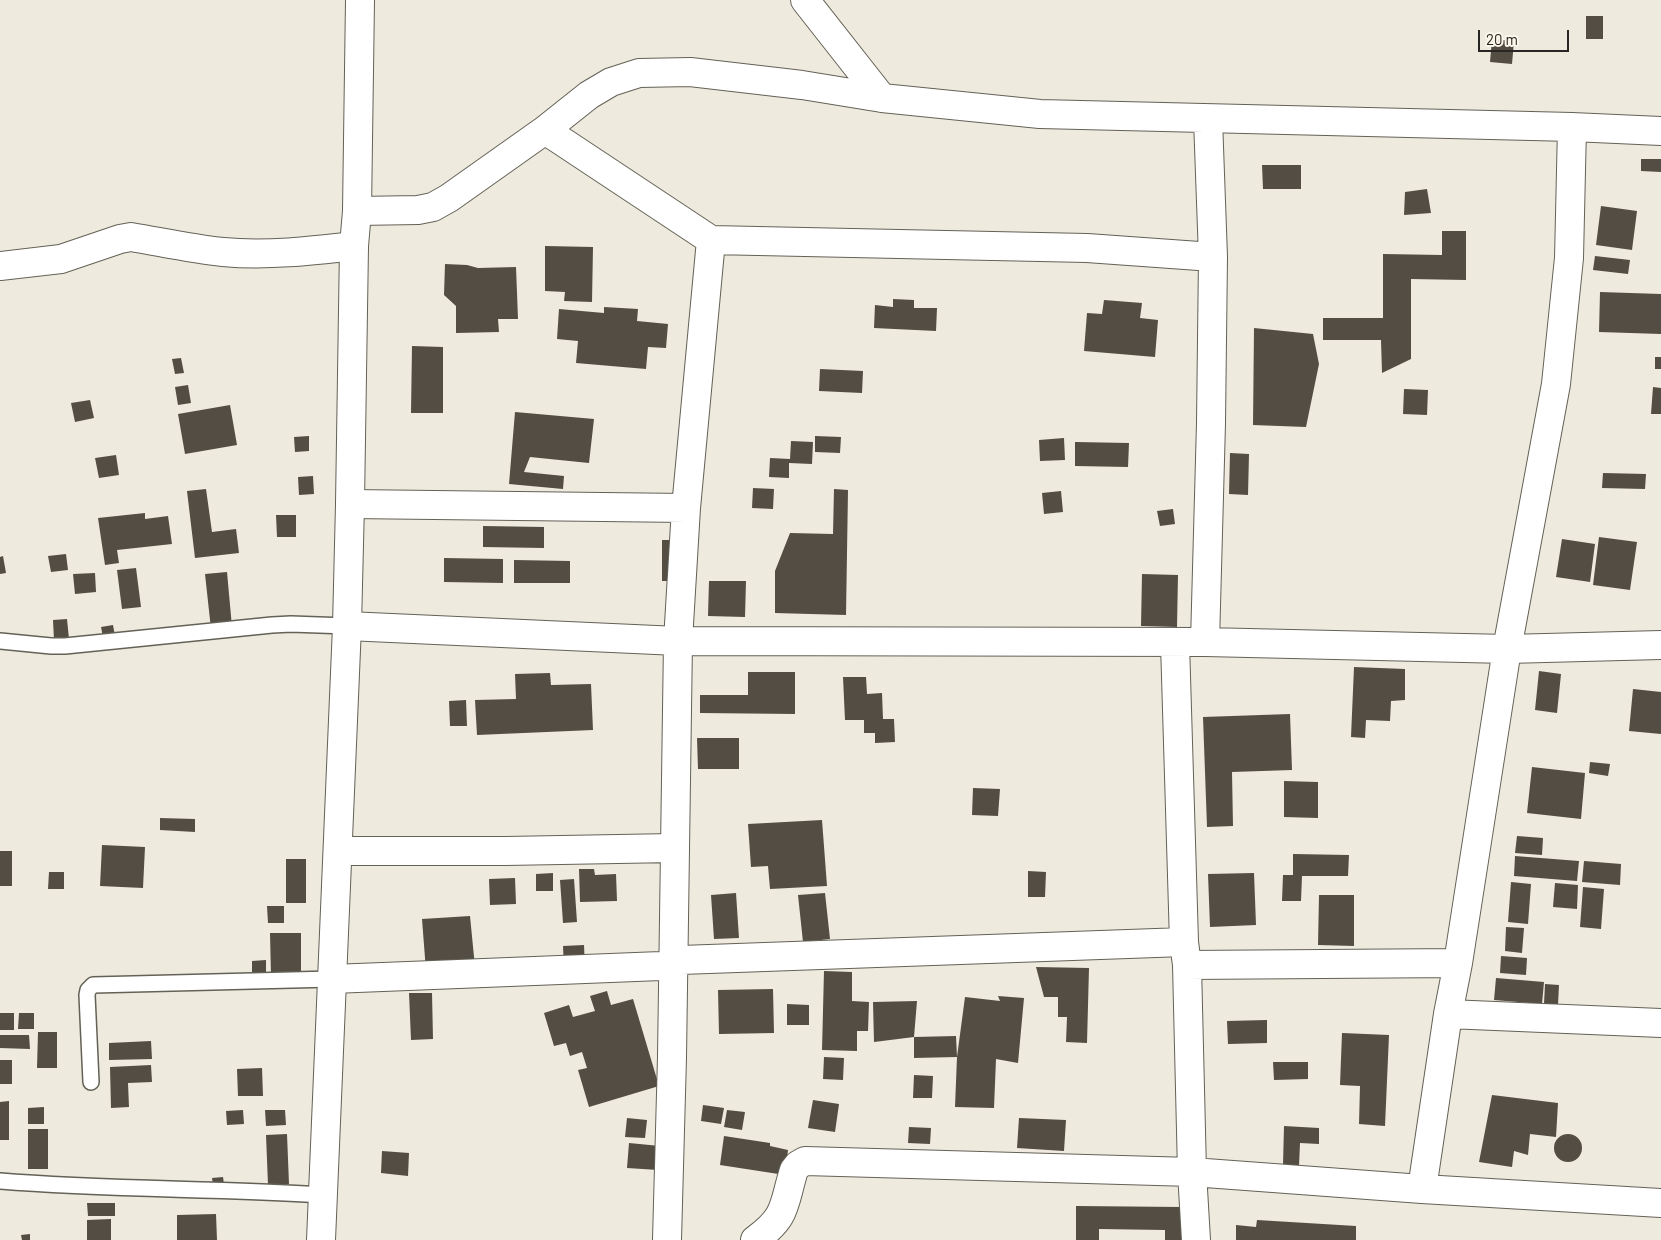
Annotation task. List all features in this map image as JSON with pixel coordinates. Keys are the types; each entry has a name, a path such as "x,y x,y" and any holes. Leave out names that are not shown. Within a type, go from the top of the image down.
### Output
{"street":[{"path":"321,1240 347,626 360,0"},
{"path":"806,0 882,98"},
{"path":"357,211 418,210 433,207 449,198 546,130 589,95 610,82 639,73 690,72 802,85 882,98 1040,114 1572,127 1661,132"},
{"path":"1205,642 1213,256 1208,119"},
{"path":"1422,1189 1448,1014 1458,963 1507,650 1556,384 1569,258 1572,127"},
{"path":"546,130 710,240 1087,248 1213,256"},
{"path":"0,266 61,259 120,239 131,238 224,252 284,252 354,246"},
{"path":"667,1240 678,641 686,508 710,240"},
{"path":"350,504 686,508"},
{"path":"347,626 678,641 1205,642 1507,650 1661,645"},
{"path":"1175,643 1192,1172 1196,1240"},
{"path":"338,851 674,848"},
{"path":"332,979 661,966 673,964 681,960 1186,954 1458,963"},
{"path":"1448,1014 1661,1024"},
{"path":"755,1240 774,1225 779,1218 783,1211 794,1170 805,1161 1192,1172 1422,1189 1661,1203"}],"lane":[{"path":"0,641 65,646 272,625 347,626"},
{"path":"91,1082 87,994 88,990 94,985 332,979"},
{"path":"0,1181 58,1186 256,1191 323,1196"}],"building":[{"path":"1586,16 1603,16 1603,39 1586,39"},
{"path":"1492,39 1514,41 1512,64 1490,62"},
{"path":"1641,159 1661,159 1661,172 1641,171"},
{"path":"1262,165 1301,165 1301,189 1263,189"},
{"path":"1427,189 1431,213 1404,215 1405,192"},
{"path":"1601,206 1637,211 1632,250 1596,245"},
{"path":"1442,231 1466,231 1466,280 1411,279 1411,359 1382,373 1381,340 1323,340 1323,318 1383,318 1383,254 1442,255"},
{"path":"545,246 593,247 592,302 564,301 565,292 545,291"},
{"path":"1595,256 1630,260 1628,274 1593,270"},
{"path":"445,264 467,265 478,268 516,267 518,319 498,319 499,332 456,333 456,306 444,295"},
{"path":"1600,292 1661,294 1661,334 1599,332"},
{"path":"893,299 914,300 914,308 937,308 936,331 874,328 875,305 893,307"},
{"path":"1104,300 1142,303 1140,318 1158,320 1155,357 1084,351 1087,313 1102,314"},
{"path":"604,307 638,309 637,321 668,324 666,348 648,347 646,369 576,363 578,341 557,339 559,309 604,313"},
{"path":"1254,328 1313,334 1319,364 1306,427 1253,425"},
{"path":"412,346 443,347 443,413 411,413"},
{"path":"1655,357 1661,357 1661,369 1655,369"},
{"path":"181,358 184,373 175,374 172,359"},
{"path":"820,369 863,371 862,393 819,391"},
{"path":"188,385 191,403 178,405 175,387"},
{"path":"1653,387 1661,388 1661,414 1651,414"},
{"path":"1404,389 1428,390 1427,415 1403,414"},
{"path":"90,400 94,418 75,422 71,403"},
{"path":"230,405 237,445 185,454 178,414"},
{"path":"515,412 594,419 589,463 530,457 524,472 564,476 563,489 509,484"},
{"path":"309,436 309,451 295,452 294,437"},
{"path":"815,436 841,437 840,453 815,452"},
{"path":"1064,438 1065,460 1040,461 1039,440"},
{"path":"791,441 813,442 812,464 789,463 789,478 769,477 770,458 790,459"},
{"path":"1075,442 1129,443 1128,467 1075,466"},
{"path":"1230,453 1249,454 1248,495 1229,494"},
{"path":"116,455 119,475 99,478 95,458"},
{"path":"1603,473 1646,474 1645,489 1602,488"},
{"path":"313,476 314,494 299,495 298,477"},
{"path":"753,488 774,489 773,509 752,508"},
{"path":"206,489 212,532 236,529 239,553 195,558 187,491"},
{"path":"834,489 848,490 846,615 775,613 775,571 790,533 833,534"},
{"path":"1061,491 1063,512 1044,514 1042,493"},
{"path":"1173,509 1175,524 1160,526 1157,511"},
{"path":"145,513 145,519 168,516 172,544 117,550 119,563 105,565 98,518"},
{"path":"276,515 296,515 296,537 277,537"},
{"path":"483,526 544,527 544,548 483,547"},
{"path":"1599,537 1637,542 1630,590 1593,585"},
{"path":"1562,539 1595,544 1590,582 1556,577"},
{"path":"662,540 677,540 677,581 662,581"},
{"path":"66,554 68,570 51,572 48,556"},
{"path":"3,556 6,573 0,574 0,557"},
{"path":"444,558 503,559 503,583 444,582"},
{"path":"514,560 570,561 570,583 514,583"},
{"path":"136,568 141,607 122,609 117,570"},
{"path":"227,572 232,627 211,629 205,574"},
{"path":"95,573 96,592 75,594 73,574"},
{"path":"1142,574 1178,575 1177,627 1141,626"},
{"path":"709,581 746,581 745,617 708,616"},
{"path":"67,619 69,639 54,640 53,620"},
{"path":"113,625 115,636 103,637 101,627"},
{"path":"1354,667 1405,669 1405,700 1391,701 1390,721 1366,720 1365,738 1351,737"},
{"path":"1539,671 1561,674 1557,713 1535,710"},
{"path":"748,672 795,672 795,714 700,713 700,695 748,695"},
{"path":"550,673 551,685 591,684 593,730 477,735 475,700 516,699 515,674"},
{"path":"843,677 866,677 867,694 882,693 883,719 894,719 895,742 875,743 875,733 864,733 864,720 845,720"},
{"path":"1633,689 1661,692 1661,734 1629,731"},
{"path":"466,700 467,726 450,726 449,701"},
{"path":"1290,714 1292,770 1232,772 1233,826 1207,827 1203,717"},
{"path":"697,738 739,738 739,769 698,769"},
{"path":"1590,762 1610,764 1608,776 1589,773"},
{"path":"1532,767 1585,773 1581,819 1527,813"},
{"path":"1284,781 1318,782 1318,818 1284,817"},
{"path":"973,788 1000,789 998,816 972,815"},
{"path":"160,818 195,819 195,832 160,830"},
{"path":"822,820 827,886 770,889 768,866 751,867 748,824"},
{"path":"1517,836 1543,838 1542,855 1515,853"},
{"path":"102,845 145,847 143,888 100,886"},
{"path":"0,851 12,851 12,886 0,886"},
{"path":"1293,854 1349,855 1348,876 1302,876 1301,901 1282,901 1283,875 1293,875"},
{"path":"1515,856 1579,861 1577,881 1514,876"},
{"path":"286,859 306,859 306,903 286,903"},
{"path":"1584,861 1621,864 1620,885 1582,882"},
{"path":"579,869 594,869 595,875 616,874 617,901 580,902"},
{"path":"1028,871 1046,872 1045,897 1028,897"},
{"path":"49,872 64,872 64,889 48,889"},
{"path":"553,873 553,891 536,891 536,874"},
{"path":"1254,873 1256,925 1210,927 1208,874"},
{"path":"515,878 516,904 490,905 489,879"},
{"path":"574,879 577,922 563,923 560,880"},
{"path":"1511,882 1531,884 1528,924 1508,922"},
{"path":"1555,883 1578,885 1577,909 1553,907"},
{"path":"1583,887 1604,889 1601,929 1580,927"},
{"path":"736,893 739,938 714,939 711,895"},
{"path":"825,893 830,939 803,942 798,895"},
{"path":"1319,895 1354,895 1354,946 1318,945"},
{"path":"267,906 284,906 284,923 268,923"},
{"path":"470,916 475,967 426,971 422,919"},
{"path":"1506,927 1524,928 1522,953 1505,951"},
{"path":"270,933 301,933 301,976 271,976"},
{"path":"584,945 585,968 564,969 563,946"},
{"path":"1501,956 1527,958 1526,975 1500,973"},
{"path":"266,960 266,974 252,974 252,961"},
{"path":"1036,967 1089,968 1087,1043 1066,1042 1067,1017 1058,1017 1058,997 1044,997"},
{"path":"824,971 852,972 852,1001 869,1002 868,1031 857,1031 857,1051 822,1050"},
{"path":"1496,978 1544,982 1542,1004 1494,1000"},
{"path":"1545,984 1559,985 1558,1005 1544,1004"},
{"path":"773,989 774,1033 719,1034 718,990"},
{"path":"607,991 611,1005 633,999 659,1086 589,1107 578,1070 587,1068 582,1052 570,1056 566,1043 554,1046 544,1013 569,1005 573,1017 595,1011 590,996"},
{"path":"409,993 432,993 433,1039 411,1040"},
{"path":"998,996 1024,998 1018,1063 996,1059 994,1108 955,1107 957,1057 965,997 1000,1001"},
{"path":"917,1001 914,1037 874,1042 873,1002"},
{"path":"787,1004 809,1005 809,1025 787,1025"},
{"path":"0,1013 14,1013 14,1030 0,1030"},
{"path":"19,1013 34,1013 34,1029 18,1029"},
{"path":"1267,1020 1267,1043 1228,1044 1227,1021"},
{"path":"38,1032 57,1032 57,1068 37,1068"},
{"path":"1342,1033 1389,1035 1385,1126 1359,1124 1360,1086 1340,1085"},
{"path":"0,1035 29,1035 30,1049 0,1048"},
{"path":"956,1036 957,1057 914,1058 914,1037"},
{"path":"151,1041 152,1059 109,1060 109,1043"},
{"path":"824,1057 844,1058 843,1080 823,1079"},
{"path":"0,1060 12,1060 12,1084 0,1084"},
{"path":"1273,1062 1308,1062 1308,1079 1274,1080"},
{"path":"151,1065 152,1082 128,1083 129,1107 111,1108 110,1067"},
{"path":"262,1068 263,1096 238,1096 237,1069"},
{"path":"914,1075 933,1076 932,1098 913,1098"},
{"path":"1492,1095 1558,1103 1556,1137 1530,1134 1528,1155 1514,1151 1512,1167 1479,1162"},
{"path":"813,1100 839,1104 835,1132 808,1128"},
{"path":"9,1101 9,1140 0,1140 0,1102"},
{"path":"703,1105 724,1108 721,1124 701,1121"},
{"path":"44,1107 44,1124 28,1124 28,1108"},
{"path":"243,1110 244,1124 227,1125 226,1111"},
{"path":"265,1110 285,1110 286,1125 266,1126"},
{"path":"727,1110 745,1112 742,1130 724,1127"},
{"path":"627,1118 647,1120 645,1138 625,1137"},
{"path":"1019,1118 1066,1120 1064,1151 1017,1148"},
{"path":"1284,1126 1319,1128 1319,1144 1300,1143 1299,1166 1283,1165"},
{"path":"909,1127 931,1128 930,1144 908,1143"},
{"path":"28,1129 48,1129 48,1169 28,1169"},
{"path":"287,1134 289,1184 268,1185 266,1135"},
{"path":"1568,1134 1578,1138 1582,1148 1578,1158 1568,1162 1558,1158 1554,1148 1558,1138"},
{"path":"724,1136 770,1143 770,1146 788,1150 785,1175 720,1165"},
{"path":"629,1143 660,1146 658,1170 627,1168"},
{"path":"382,1151 409,1153 408,1176 381,1173"},
{"path":"223,1177 224,1184 213,1185 212,1178"},
{"path":"87,1203 115,1203 115,1216 88,1216"},
{"path":"1076,1206 1182,1207 1182,1240 1165,1240 1165,1230 1099,1229 1099,1240 1076,1240"},
{"path":"216,1214 217,1240 177,1240 177,1215"},
{"path":"111,1219 111,1240 87,1240 87,1220"},
{"path":"1257,1220 1356,1226 1356,1240 1236,1240 1236,1225 1256,1227"},
{"path":"30,1234 30,1240 22,1240 21,1235"}]}
